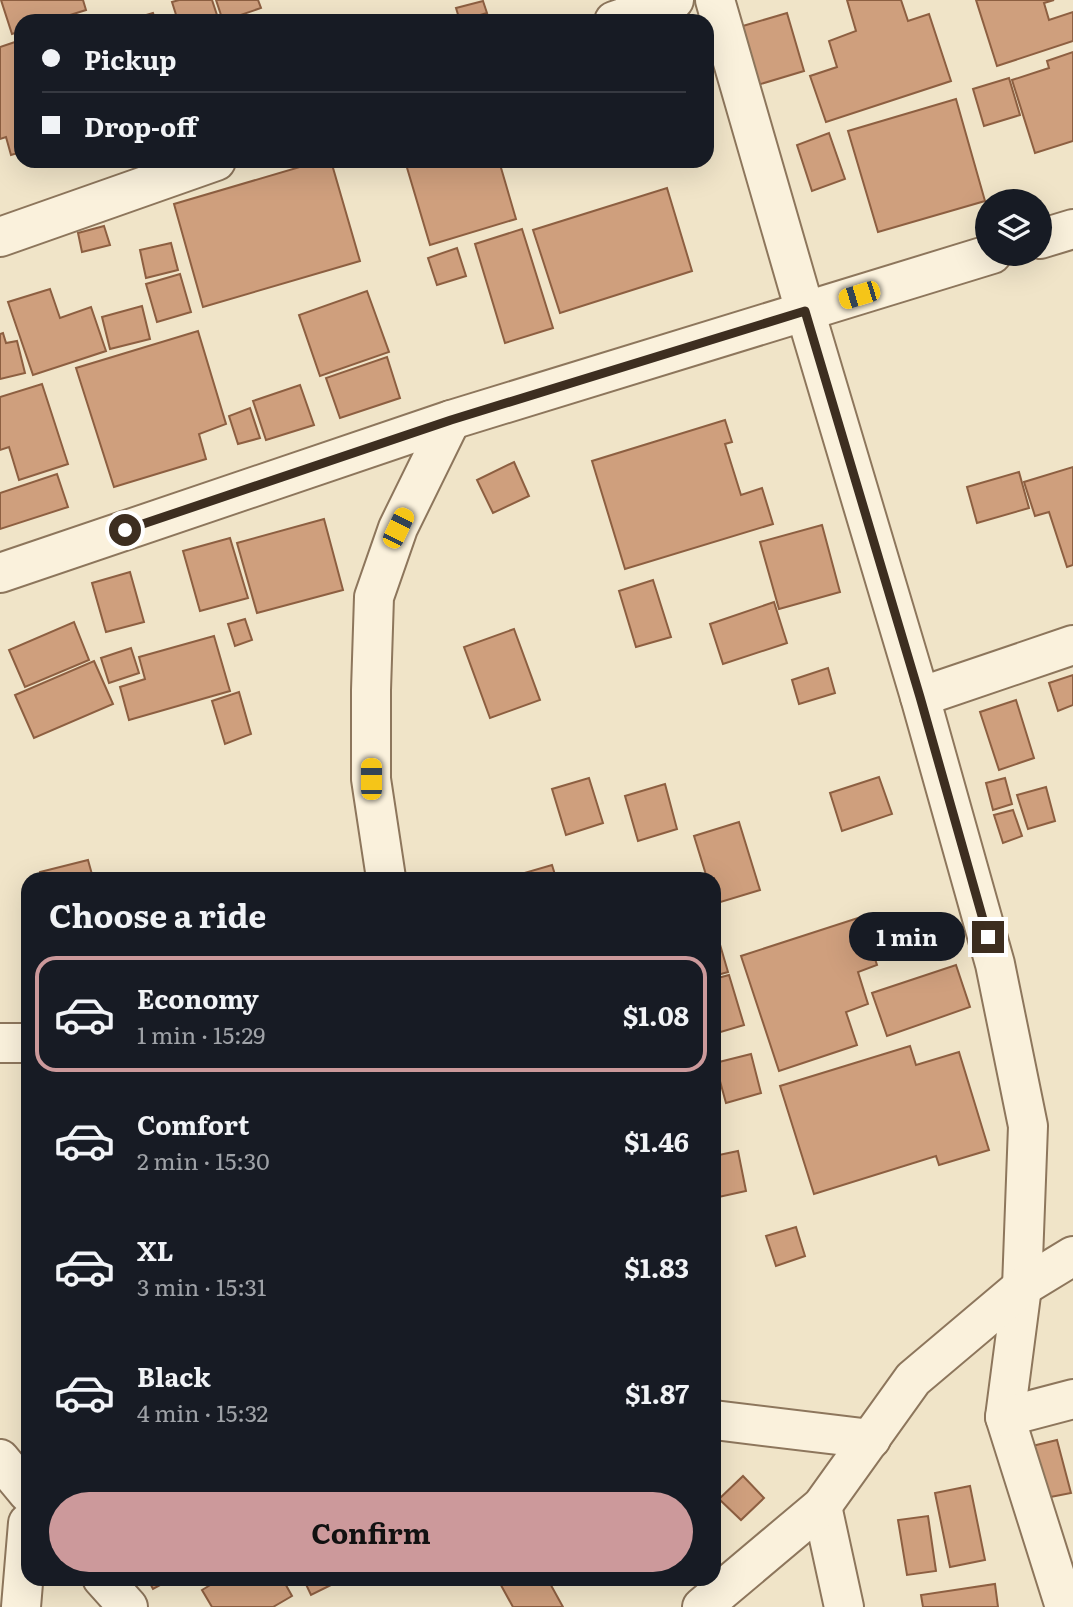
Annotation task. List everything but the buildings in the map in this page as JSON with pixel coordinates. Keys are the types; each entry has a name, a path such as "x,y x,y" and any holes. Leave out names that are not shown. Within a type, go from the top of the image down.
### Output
{"street":[{"path":"634,14 674,0"},
{"path":"715,0 920,697 995,964 1028,1126 1022,1287 1005,1417 1065,1607"},
{"path":"0,237 196,168"},
{"path":"1052,235 1073,229"},
{"path":"0,573 451,420 975,259"},
{"path":"385,872 371,779 374,597 398,528 451,420"},
{"path":"920,697 1073,645"},
{"path":"0,1043 21,1043"},
{"path":"702,1607 822,1506 913,1379 1022,1287 1073,1256"},
{"path":"1005,1417 1073,1399"},
{"path":"721,1421 871,1439"},
{"path":"0,1458 21,1484"},
{"path":"822,1506 844,1607"},
{"path":"21,1607 23,1586"},
{"path":"109,1586 128,1607"}],"route":[{"path":"125,530 451,420 805,311 988,937"}]}
